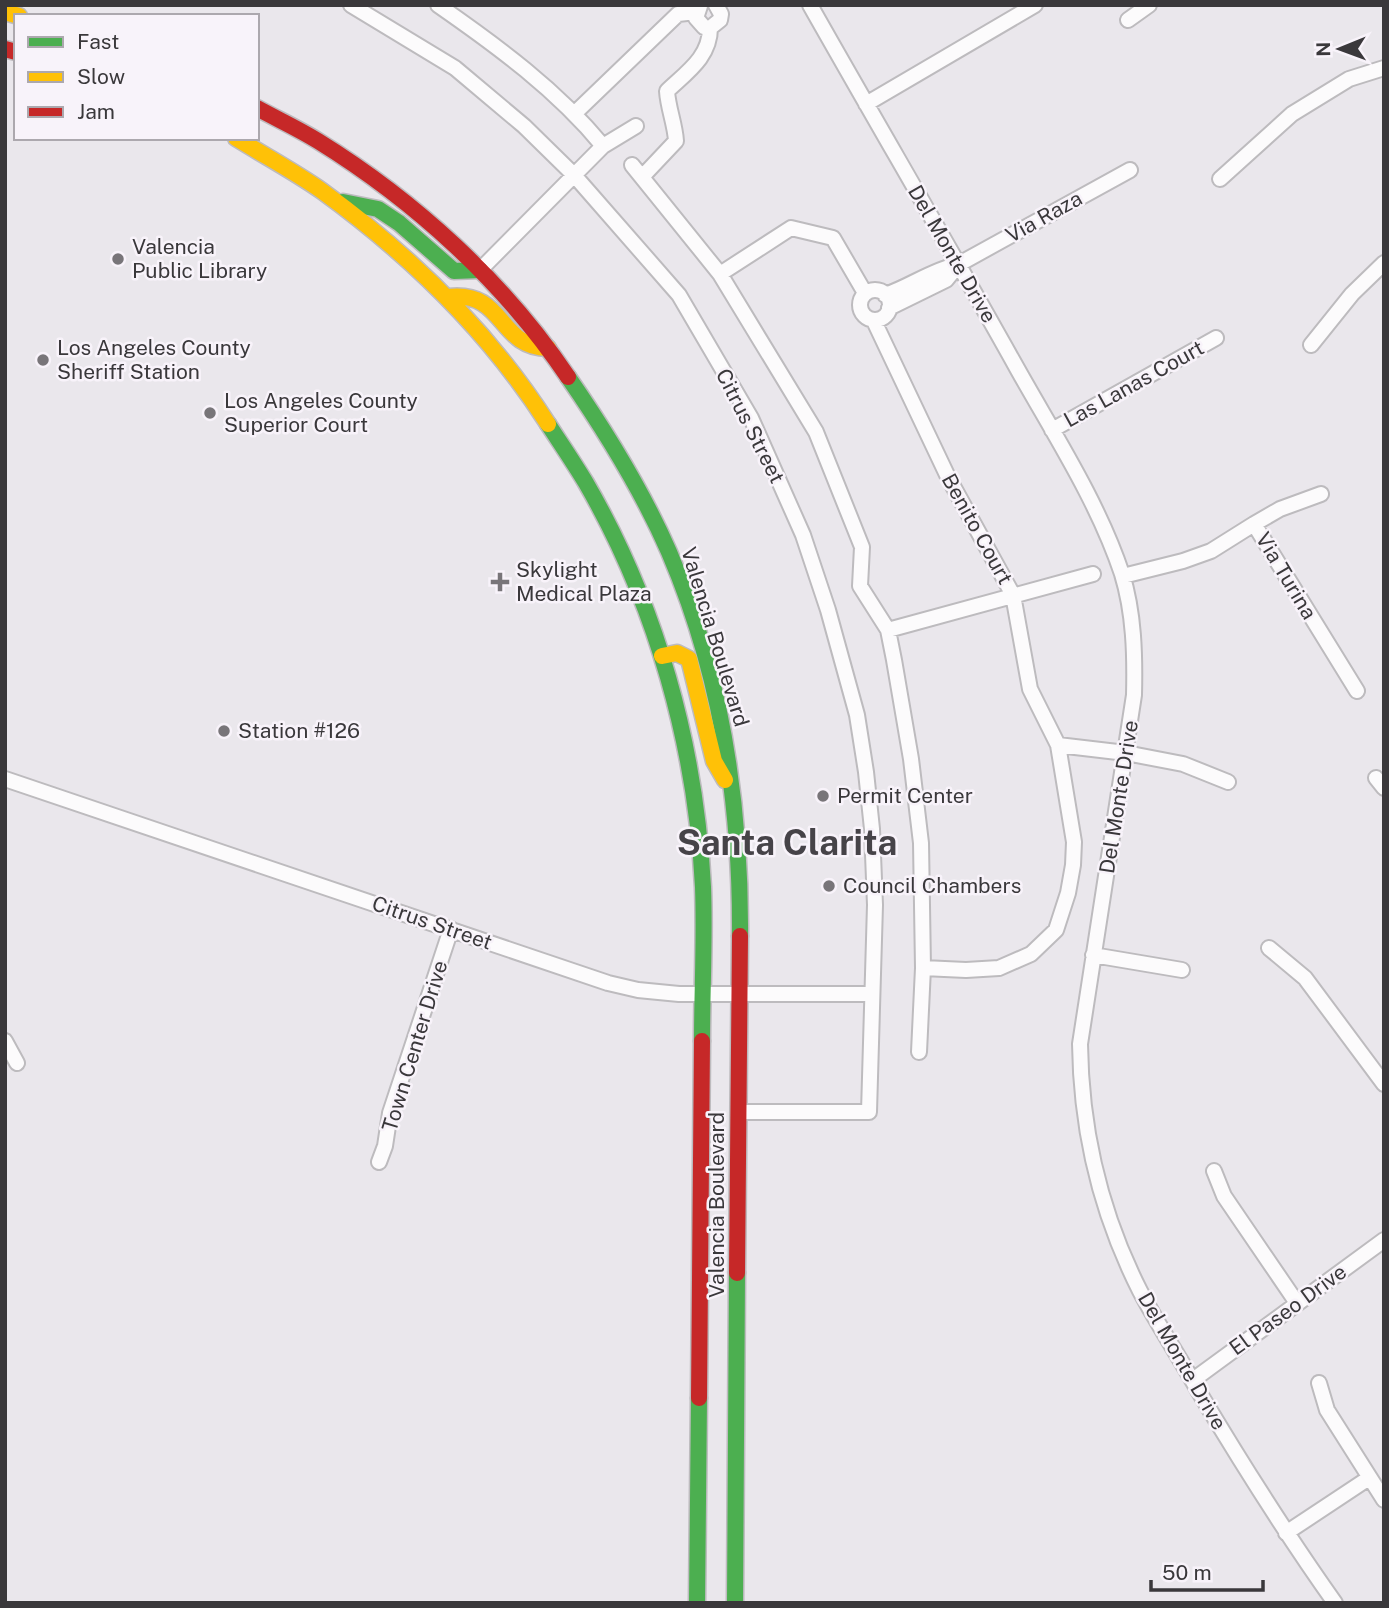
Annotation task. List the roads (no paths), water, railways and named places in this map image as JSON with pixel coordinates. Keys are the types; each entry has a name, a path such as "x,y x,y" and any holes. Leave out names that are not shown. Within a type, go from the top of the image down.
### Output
{"main road":[{"name":"Valencia Boulevard","path":"259,109 287,122 352,161 421,215 480,270 548,348 592,409 655,522 676,571 714,692 723,733 738,837 740,892 735,1603"},
{"name":"Valencia Boulevard","path":"239,140 338,201 397,249 449,297 520,382 562,442 616,538 642,597 662,656 690,763 703,889 697,1603"},
{"path":"338,201 379,209 454,271 480,270"},
{"path":"449,297 469,294 479,298 520,339 532,347 548,348"},
{"path":"662,656 677,653 689,659 713,761 732,790"}],"street":[{"name":"Citrus Street","path":"351,5 455,68 524,127 574,175 679,296 751,418 803,535 828,610 856,715 866,772 872,829 874,905 869,1112 739,1112"},
{"path":"438,5 504,51 574,114 603,146"},
{"name":"Del Monte Drive","path":"810,5 959,264 1102,521 1123,576 1135,657 1134,695 1080,1044 1080,1078 1088,1137 1111,1224 1140,1291 1286,1533 1335,1603"},
{"path":"866,104 1035,5"},
{"path":"1128,20 1149,5"},
{"path":"710,28 720,20 719,6"},
{"path":"574,114 675,10 699,8 699,24 710,28"},
{"path":"642,177 676,141 667,91 704,54 710,43 710,28"},
{"path":"1220,179 1292,114 1349,79 1384,68"},
{"path":"480,270 603,146 636,126"},
{"path":"632,164 720,274 816,432 862,547 860,586 888,630 911,759 921,843 923,968 919,1052"},
{"name":"Via Raza","path":"887,301 940,268 959,264 1130,170"},
{"path":"720,274 791,228 833,238 865,293"},
{"path":"1311,345 1352,294 1384,263"},
{"path":"875,290 887,301 886,316 874,321 867,319 860,311 860,301 865,293 875,290"},
{"name":"Benito Court","path":"874,321 947,477 1013,595 1030,689 1058,745 1074,842 1068,892 1056,930 1031,954 999,968 923,968"},
{"name":"Las Lanas Court","path":"1052,430 1216,338"},
{"name":"Via Turina","path":"1321,494 1280,509 1254,524 1357,691"},
{"path":"1123,576 1211,551 1254,524"},
{"path":"888,630 1093,574"},
{"path":"1058,745 1126,752 1183,764 1228,782"},
{"name":"Citrus Street","path":"5,779 608,983 638,990 703,994 871,994"},
{"name":"Town Center Drive","path":"379,1162 385,1146 390,1113 451,929"},
{"path":"1269,948 1305,978 1384,1084"},
{"path":"1093,955 1182,970"},
{"path":"5,1041 17,1063"},
{"path":"1214,1171 1224,1196 1297,1303"},
{"name":"El Paseo Drive","path":"1193,1380 1384,1240"},
{"path":"1319,1383 1328,1410 1384,1500"},
{"path":"1286,1533 1369,1478"}],"place":[{"name":"Valencia Public Library","path":"118,259"},
{"name":"Los Angeles County Sheriff Station","path":"43,360"},
{"name":"Los Angeles County Superior Court","path":"210,413"},
{"name":"Skylight Medical Plaza","path":"500,582"},
{"name":"Station #126","path":"224,731"},
{"name":"Permit Center","path":"823,796"},
{"name":"Council Chambers","path":"829,886"}],"district":[{"name":"Santa Clarita","path":"787,843"}]}
